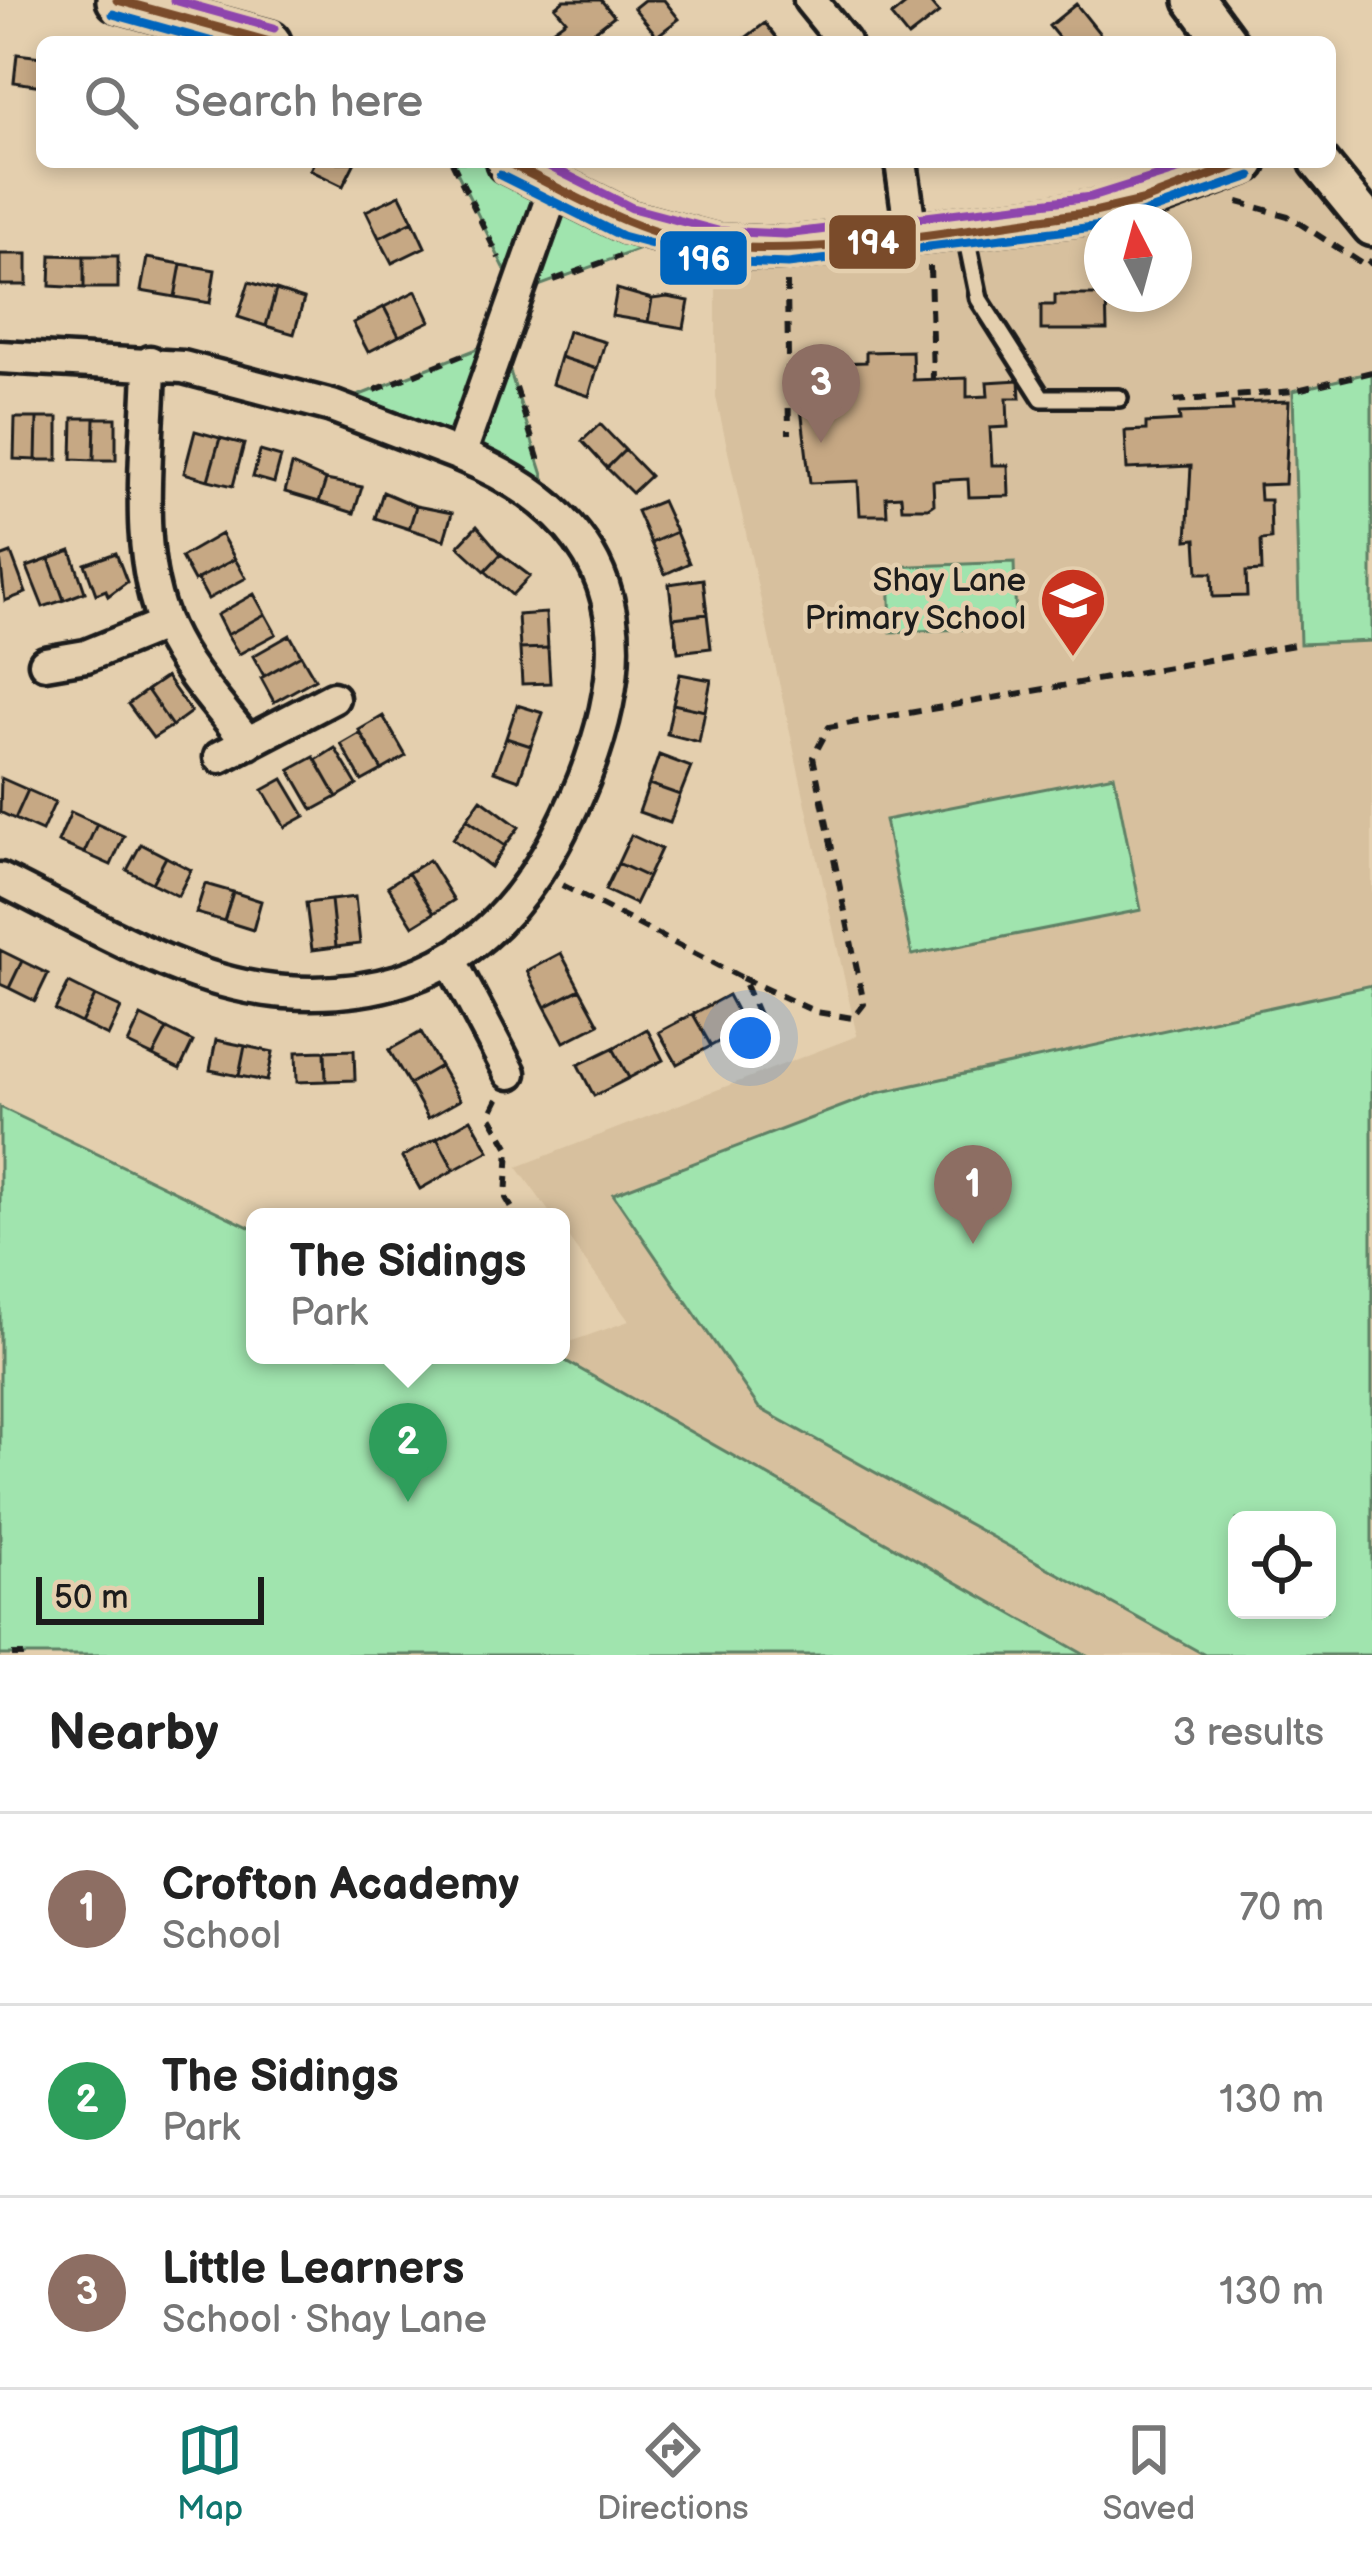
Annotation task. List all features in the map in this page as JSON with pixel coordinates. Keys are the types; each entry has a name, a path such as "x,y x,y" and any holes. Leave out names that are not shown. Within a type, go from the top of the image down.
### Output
{"main road":[{"path":"117,0 248,36"},
{"path":"1195,0 1222,36"},
{"path":"519,168 627,222 716,246 786,249 1094,212 1184,187 1231,168"}],"street":[{"path":"810,0 839,36"},
{"path":"904,168 935,232"},
{"path":"1324,168 1372,227"},
{"path":"460,455 555,187"},
{"path":"0,357 150,362 332,406 460,455 525,490 573,536 600,574 614,625 617,661 603,728 566,824 539,874 497,927 450,959 374,987 290,993 250,989 154,953 0,879"},
{"path":"150,362 147,541 156,601 183,658 248,743"},
{"path":"45,663 86,656 165,624"},
{"path":"220,758 333,698"},
{"path":"450,959 510,1073"}],"lane":[{"path":"935,232 1042,398 1119,398"}],"path":[{"path":"1184,187 1216,202 1262,206 1288,216 1366,266 1372,260"},
{"path":"934,379 935,232"},
{"path":"786,249 789,434"},
{"path":"1174,401 1293,391 1372,372"},
{"path":"539,874 742,978 836,1017 853,1018 864,1004 813,757 829,727 1300,644"},
{"path":"742,978 765,1031"},
{"path":"510,1073 490,1115 509,1148 506,1198 512,1208"},
{"path":"12,1655 27,1655"}],"shaded area":[{"path":"1218,168 1324,168 1372,227 1372,1655 1085,1655 570,1363 570,1342 629,1321 570,1240 570,1208 547,1208 517,1167 857,1036 716,397 716,246 911,233"}],"green space":[{"path":"455,168 521,168 675,236 517,294"},
{"path":"500,340 557,519 332,406"},
{"path":"1372,372 1372,641 1300,644 1293,391"},
{"path":"1014,562 1016,627 891,632 889,567"},
{"path":"1114,775 1141,910 912,955 885,820"},
{"path":"1372,985 1372,1655 1205,1655 759,1408 613,1194 877,1093"},
{"path":"0,1107 246,1226 246,1364 570,1363 1085,1655 0,1655"}],"building":[{"path":"564,0 601,0 614,16 588,36 556,36 552,30 566,20 555,7"},
{"path":"644,0 664,0 679,19 657,36 634,8"},
{"path":"911,0 928,0 939,13 909,36 891,16"},
{"path":"1076,4 1100,34 1057,36 1049,26"},
{"path":"765,23 775,36 748,36"},
{"path":"17,54 36,56 36,85 14,82"},
{"path":"311,168 352,168 343,186"},
{"path":"400,195 413,221 379,238 366,211"},
{"path":"413,221 425,247 392,263 379,238"},
{"path":"0,254 27,254 27,285 0,285"},
{"path":"51,255 84,256 84,288 50,286"},
{"path":"84,256 118,256 118,288 84,288"},
{"path":"147,258 181,264 175,297 141,291"},
{"path":"181,264 215,270 210,303 175,297"},
{"path":"249,282 276,290 266,326 238,317"},
{"path":"617,289 652,299 648,322 612,316"},
{"path":"276,290 304,299 294,334 266,326"},
{"path":"416,291 430,321 399,336 384,307"},
{"path":"1055,295 1084,295 1084,312 1106,312 1107,330 1041,330 1041,305 1055,305"},
{"path":"652,299 689,301 684,328 648,322"},
{"path":"384,307 399,336 368,352 353,323"},
{"path":"568,331 605,342 597,369 560,357"},
{"path":"912,351 913,380 967,378 967,397 988,396 987,382 1019,380 1020,398 1007,398 1008,427 990,428 992,465 1008,465 1009,496 969,497 968,479 933,481 934,504 928,508 902,508 901,496 886,497 887,515 860,515 858,481 810,483 801,408 837,407 836,363 866,362 866,352"},
{"path":"560,357 597,369 589,396 552,384"},
{"path":"1289,401 1285,484 1259,485 1260,500 1270,500 1271,539 1261,540 1262,571 1246,572 1247,596 1213,597 1212,573 1198,573 1196,539 1187,540 1191,466 1127,469 1125,431 1146,430 1146,423 1180,421 1179,413 1233,411 1232,403"},
{"path":"15,418 37,418 36,460 14,459"},
{"path":"37,418 58,418 58,460 36,460"},
{"path":"73,418 95,418 94,460 72,459"},
{"path":"95,418 116,418 116,460 94,460"},
{"path":"600,424 625,450 607,468 582,441"},
{"path":"195,431 220,438 208,480 184,473"},
{"path":"220,438 244,444 233,486 208,480"},
{"path":"625,450 650,476 632,493 607,468"},
{"path":"260,451 281,457 274,483 253,477"},
{"path":"292,465 326,480 319,502 285,492"},
{"path":"326,480 362,487 354,513 319,502"},
{"path":"383,492 416,506 409,529 375,518"},
{"path":"662,501 676,532 651,543 637,511"},
{"path":"416,506 452,513 444,540 409,529"},
{"path":"477,526 501,554 485,571 458,546"},
{"path":"676,532 689,563 665,574 651,543"},
{"path":"221,534 235,559 194,581 181,557"},
{"path":"71,551 85,592 64,600 49,559"},
{"path":"11,553 26,593 5,601 0,557"},
{"path":"116,553 127,582 108,596 106,590 96,594 85,564"},
{"path":"501,554 530,576 512,595 485,571"},
{"path":"49,559 64,600 43,607 27,567"},
{"path":"235,559 246,578 208,599 197,579"},
{"path":"703,579 707,614 673,618 669,584"},
{"path":"254,594 265,614 227,635 217,615"},
{"path":"546,613 548,648 520,649 518,615"},
{"path":"265,614 276,634 239,654 227,635"},
{"path":"707,614 711,648 678,652 673,618"},
{"path":"290,635 301,655 264,676 253,656"},
{"path":"548,648 550,683 522,684 520,649"},
{"path":"301,655 315,679 274,702 261,678"},
{"path":"680,674 711,680 705,711 673,704"},
{"path":"166,677 191,712 172,726 147,690"},
{"path":"147,690 172,726 153,738 128,704"},
{"path":"673,704 705,711 699,742 667,734"},
{"path":"517,705 543,713 531,746 506,738"},
{"path":"383,716 406,756 382,770 359,730"},
{"path":"360,733 382,770 362,781 341,744"},
{"path":"506,738 531,746 519,780 494,771"},
{"path":"335,748 357,785 337,797 316,760"},
{"path":"659,755 691,767 680,795 649,784"},
{"path":"314,757 337,797 313,810 290,770"},
{"path":"1,778 28,790 15,819 0,812"},
{"path":"283,779 305,816 285,827 263,790"},
{"path":"649,784 680,795 670,823 639,812"},
{"path":"28,790 55,802 42,831 15,819"},
{"path":"481,799 519,827 505,846 467,819"},
{"path":"71,812 97,824 84,853 58,842"},
{"path":"467,819 505,846 491,867 453,839"},
{"path":"97,824 124,836 111,865 84,853"},
{"path":"631,835 661,849 648,877 618,863"},
{"path":"141,844 166,857 152,883 127,870"},
{"path":"166,857 191,870 178,896 152,883"},
{"path":"429,860 454,900 434,913 408,873"},
{"path":"618,863 648,877 635,904 605,890"},
{"path":"408,873 434,913 413,926 388,886"},
{"path":"205,884 233,892 224,921 196,913"},
{"path":"233,892 261,901 253,930 224,921"},
{"path":"355,897 360,944 336,947 331,900"},
{"path":"331,900 336,947 312,950 306,903"},
{"path":"0,950 22,961 9,988 0,984"},
{"path":"561,953 580,989 545,1007 527,971"},
{"path":"22,961 48,974 35,1001 9,988"},
{"path":"69,983 95,996 81,1023 55,1010"},
{"path":"580,989 599,1024 564,1042 545,1007"},
{"path":"728,995 745,1027 711,1046 693,1014"},
{"path":"95,996 121,1008 108,1036 81,1023"},
{"path":"693,1014 711,1046 677,1064 659,1032"},
{"path":"141,1016 167,1029 153,1056 128,1044"},
{"path":"167,1029 193,1042 180,1069 153,1056"},
{"path":"647,1029 663,1060 629,1078 613,1048"},
{"path":"421,1032 440,1066 409,1084 389,1050"},
{"path":"216,1040 245,1046 239,1076 210,1070"},
{"path":"245,1046 273,1052 267,1081 239,1076"},
{"path":"613,1048 629,1078 594,1096 578,1065"},
{"path":"354,1050 355,1080 326,1081 325,1051"},
{"path":"325,1051 326,1081 297,1082 296,1052"},
{"path":"440,1066 460,1100 428,1118 409,1084"},
{"path":"471,1119 489,1151 454,1170 437,1138"},
{"path":"437,1138 454,1170 420,1189 402,1157"}],"transit line":[{"name":"194","path":"117,0 248,36"},
{"path":"174,0 274,28"},
{"name":"196","path":"113,14 192,36"},
{"name":"194","path":"519,168 610,214 663,234 762,249 856,244 1094,212 1142,201 1230,168"},
{"path":"553,168 632,208 718,231 785,234 1091,197 1184,168"},
{"name":"196","path":"500,175 622,236 715,261 788,264 1084,228"},
{"name":"196","path":"1170,204 1251,176"}],"place":[{"name":"Little Learners","path":"821,443"},
{"name":"Shay Lane Primary School","path":"1073,659"},
{"name":"Crofton Academy","path":"973,1244"},
{"name":"The Sidings","path":"408,1502"}]}
